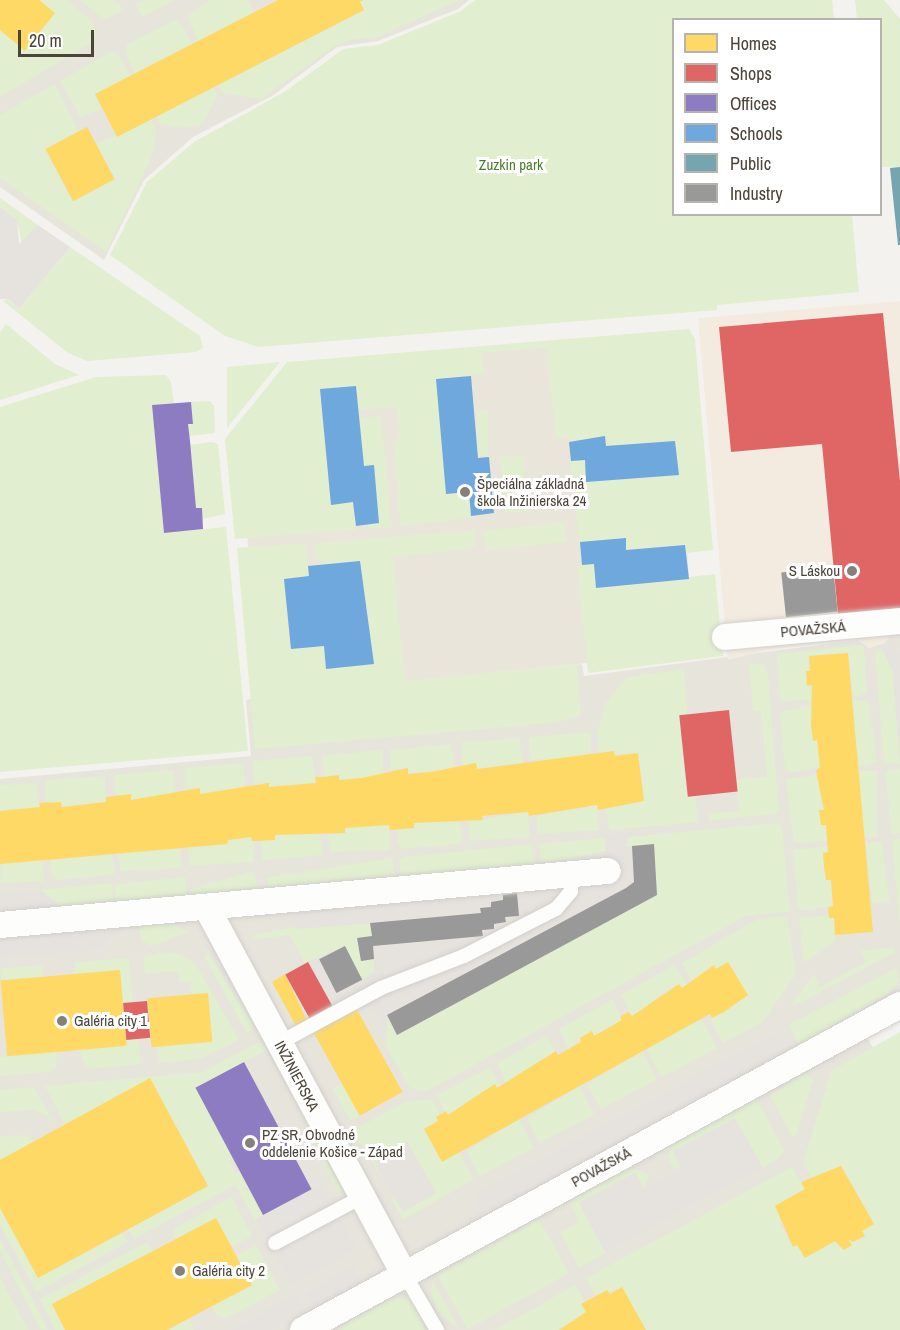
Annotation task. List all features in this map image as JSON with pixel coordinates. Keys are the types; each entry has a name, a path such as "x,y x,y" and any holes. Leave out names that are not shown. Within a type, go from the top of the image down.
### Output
{"street":[{"name":"POVAŽSKÁ","path":"725,637 900,621"},
{"path":"0,925 608,871"},
{"name":"INŽINIERSKA","path":"207,908 405,1275"},
{"name":"POVAŽSKÁ","path":"303,1330 900,1005"}],"lane":[{"path":"279,1043 381,988 464,956 556,909 571,891 571,875"},
{"path":"275,1243 362,1197"},
{"path":"405,1275 437,1330"}],"shaded area":[{"path":"0,0 469,0 458,9 378,41 337,47 272,96 193,137 144,180 104,260 0,187"},
{"path":"0,207 17,220 19,244 38,225 70,247 19,309 8,299 0,299"},
{"path":"900,301 900,621 885,643 870,648 858,640 771,649 728,660 698,318"},
{"name":"Špeciálna základná škola Inžinierska 24","path":"674,336 689,579 587,663 263,696 238,445 299,368"},
{"path":"900,621 900,1005 861,1026 900,1097 900,1282 814,1330 0,1330 0,779 251,756 246,700 263,696 582,664 584,676 858,640 870,648"},
{"path":"895,642 900,654 900,758 893,672 882,649"},
{"path":"659,830 664,901 394,1044 362,989 332,1006 308,962 303,900 608,871 604,835"},
{"path":"40,890 62,907 0,912 0,894"},
{"path":"370,907 370,923 299,929 285,913"},
{"path":"125,925 99,950 0,958 0,935"},
{"path":"219,946 262,1022 254,1027 208,952"},
{"path":"770,1036 798,1046 472,1222 479,1192"},
{"path":"735,1118 762,1167 605,1252 579,1203 635,1172 644,1189 681,1169 673,1151"},
{"path":"407,1141 436,1193 403,1212 374,1159"},
{"path":"322,1184 357,1249 291,1284 257,1219"},
{"path":"353,1266 362,1282 313,1309 304,1293"},
{"path":"298,1294 307,1311 272,1330 230,1330"}],"green space":[{"path":"39,0 67,0 92,21 96,33 94,41 0,97 0,30 25,50"},
{"path":"80,0 113,0 124,9 105,20"},
{"path":"144,0 175,0 142,17 136,4"},
{"path":"210,0 248,0 254,13 198,41 187,16"},
{"path":"363,0 459,0 378,37 350,40 333,47 261,99 222,93 218,85 364,10 360,2"},
{"name":"Zuzkin park","path":"475,0 832,0 834,18 672,18 672,216 852,216 859,292 717,305 717,310 258,347 225,336 110,255 147,182 194,142 286,91 343,49 378,45 461,11"},
{"path":"855,0 884,0 900,19 900,167 882,167 882,18 857,18"},
{"path":"177,19 193,44 135,73 126,55 127,44"},
{"path":"112,51 119,55 130,76 95,94 102,109 80,117 60,81"},
{"path":"55,84 78,131 45,149 72,201 115,179 96,144 151,119 157,130 149,163 106,252 0,178 0,115"},
{"path":"213,87 218,96 202,124 184,128 160,124 156,116"},
{"path":"0,198 38,225 22,245 17,221 0,207"},
{"path":"70,247 200,336 203,348 195,352 87,361 68,353 3,301 7,299 19,309"},
{"path":"6,324 55,364 79,375 0,400 0,332"},
{"path":"689,329 695,339 713,550 686,553 685,545 626,550 625,538 580,544 569,461 585,460 586,482 678,475 675,441 606,446 605,437 570,442 568,437 556,438 546,347 482,353 484,374 436,379 469,492 471,518 400,526 394,446 400,434 397,407 358,410 355,386 320,389 331,504 353,502 356,530 235,539 225,439 287,362"},
{"path":"280,362 227,428 227,367"},
{"path":"166,375 171,382 174,403 152,405 164,533 226,527 248,751 0,772 0,407 96,377"},
{"path":"210,401 214,406 215,433 189,436 188,424 193,424 191,402"},
{"path":"477,410 488,410 488,456 477,456"},
{"path":"381,416 392,527 368,529 368,524 379,523 374,466 364,466 359,418"},
{"path":"212,442 218,444 225,514 202,519 196,508 190,445"},
{"path":"523,455 528,511 505,513 500,457"},
{"path":"564,522 566,542 487,550 484,530"},
{"path":"473,530 475,548 393,557 405,681 577,664 581,716 552,723 255,749 237,548 305,543 309,576 284,579 290,649 324,646 326,669 374,664 360,561 322,564 321,559 316,559 315,543"},
{"path":"594,564 597,588 715,574 723,656 588,673 577,566"},
{"path":"861,645 864,648 867,694 853,697 848,653 809,656 807,686 812,685 813,700 780,701 777,654"},
{"path":"882,649 893,672 900,764 884,763 875,653"},
{"path":"749,663 764,665 768,675 779,813 709,821 709,814 739,811 736,779 767,777 761,711 753,711"},
{"path":"684,669 687,715 679,716 687,797 695,796 698,822 610,830 605,809 644,801 638,754 600,753 597,735 605,704 627,677"},
{"path":"868,700 877,762 858,767 852,701"},
{"path":"813,705 811,726 813,741 817,740 820,767 789,773 785,769 780,712"},
{"path":"587,732 591,735 591,757 544,763 544,759 530,760 529,737"},
{"path":"519,738 523,764 477,769 476,763 462,765 462,742"},
{"path":"451,744 455,769 408,774 408,768 391,770 390,750"},
{"path":"382,750 384,776 339,780 338,775 324,777 322,756"},
{"path":"312,756 316,783 269,787 269,783 254,784 253,761"},
{"path":"243,763 246,788 200,794 200,788 184,789 185,768"},
{"path":"900,769 900,833 892,834 885,772"},
{"path":"173,770 176,794 131,800 115,796 114,775"},
{"path":"859,771 877,771 877,837 859,837"},
{"path":"816,775 817,781 821,781 824,810 819,810 821,824 826,825 827,841 794,843 786,779"},
{"path":"105,776 106,802 62,807 61,802 46,802 45,780"},
{"path":"36,783 40,807 0,811 0,785"},
{"path":"597,805 599,830 538,834 537,816"},
{"path":"528,812 530,837 470,841 468,821"},
{"path":"458,818 463,839 460,844 401,849 398,843 398,829 414,823"},
{"path":"778,823 782,826 790,912 746,916 425,1092 410,1088 386,1047 387,1015 397,1035 657,895 654,845 626,847 628,837"},
{"path":"389,825 390,850 330,852 327,835 344,833 345,828"},
{"path":"319,831 323,855 263,860 260,840 275,835"},
{"path":"251,837 254,841 254,862 190,866 187,847 227,844 228,840"},
{"path":"605,838 606,851 541,863 539,844"},
{"path":"900,838 900,930 892,841"},
{"path":"882,841 889,902 873,904 865,843"},
{"path":"531,844 535,864 401,877 399,860 403,857"},
{"path":"827,846 828,852 823,853 824,867 826,880 831,880 833,906 801,911 798,908 793,850"},
{"path":"181,847 181,868 120,871 118,853"},
{"path":"112,854 115,872 112,875 56,880 52,876 50,860"},
{"path":"392,858 395,877 270,897 267,878"},
{"path":"43,860 44,881 1,883 0,862"},
{"path":"253,871 258,889 196,907 191,889"},
{"path":"185,877 187,896 116,903 114,884"},
{"path":"112,883 113,902 62,907 40,890"},
{"path":"829,915 834,918 835,941 804,963 799,918"},
{"path":"787,916 796,974 763,1022 723,1043 710,1020 747,995 728,962 716,969 714,965 692,982 682,963 758,919"},
{"path":"155,922 176,925 189,932 151,946 141,940 139,924"},
{"path":"370,923 372,936 357,938 361,961 374,959 375,972 362,980 345,946 305,963 289,935 251,940 255,934 289,928"},
{"path":"893,947 894,953 794,1006 791,1004 814,974 820,987 866,962 860,951"},
{"path":"161,952 179,954 195,963 239,1040 200,1059 159,1063 157,1047 212,1042 208,993 192,994 190,982 179,982 178,971 145,974 143,957"},
{"path":"208,952 254,1027 247,1033 205,958"},
{"path":"129,958 133,1002 123,1003 120,970 73,974 75,962"},
{"path":"43,965 44,977 1,981 0,969"},
{"path":"674,965 687,985 682,988 679,984 655,998 657,1002 632,1016 621,995"},
{"path":"897,968 900,981 888,993 798,1046 790,1024"},
{"path":"613,999 622,1020 594,1036 592,1031 568,1049 559,1029"},
{"path":"702,1019 717,1048 661,1077 646,1048"},
{"path":"900,1032 900,1330 646,1330 622,1287 596,1296 586,1278 792,1167 805,1189 779,1223 793,1247 797,1245 805,1258 835,1241 844,1250 852,1245 848,1239 853,1242 864,1236 862,1231 874,1223 841,1166 811,1177 803,1163 831,1071"},
{"path":"546,1036 556,1051 506,1083 497,1063"},
{"path":"139,1039 141,1064 92,1069 85,1065 80,1050"},
{"path":"256,1043 263,1043 267,1050 196,1088 234,1158 229,1161 235,1173 241,1171 249,1186 243,1189 245,1192 251,1190 264,1214 255,1220 235,1185 134,1239 128,1229 208,1186 150,1079 65,1125 45,1086 203,1072"},
{"path":"642,1051 657,1080 601,1109 586,1085"},
{"path":"57,1052 56,1067 49,1072 0,1076 0,1057"},
{"path":"489,1068 502,1085 484,1091 448,1115 444,1112 437,1095"},
{"path":"805,1073 813,1079 797,1133 792,1136 770,1096"},
{"path":"342,1083 360,1115 350,1121 332,1088"},
{"path":"580,1086 594,1115 539,1143 527,1118"},
{"path":"34,1087 57,1129 47,1116 34,1110 0,1112 0,1090"},
{"path":"432,1099 440,1114 436,1117 438,1121 424,1129 442,1162 459,1152 474,1179 403,1220 392,1200 394,1194 404,1211 436,1193 407,1142 375,1160 381,1177 353,1130 407,1101"},
{"path":"756,1099 784,1152 776,1160 763,1168 735,1118 682,1169 672,1167 668,1159 671,1146"},
{"path":"519,1119 534,1148 479,1176 467,1151"},
{"path":"26,1135 34,1142 0,1160 0,1136"},
{"path":"313,1136 342,1189 339,1195 310,1140"},
{"path":"631,1168 649,1174 644,1189 635,1173 579,1203 606,1253 579,1268 560,1232 579,1222 569,1202"},
{"path":"232,1197 252,1236 231,1247 216,1218 175,1239 174,1228"},
{"path":"0,1208 38,1278 122,1233 128,1242 36,1292 0,1225"},
{"path":"539,1219 569,1273 468,1329 438,1275"},
{"path":"0,1239 48,1330 41,1330 0,1251"},
{"path":"147,1242 154,1251 52,1304 65,1330 55,1330 40,1299"},
{"path":"256,1245 280,1290 226,1318 219,1317 211,1307 251,1286 236,1256"},
{"path":"0,1277 28,1330 0,1330"},
{"path":"432,1280 460,1330 437,1311 431,1293"},
{"path":"575,1285 585,1302 582,1304 586,1312 559,1330 495,1330"},
{"path":"395,1297 409,1300 426,1330 336,1330"},
{"path":"190,1318 194,1330 167,1330"}],"building: Homes":[{"path":"0,0 39,0 55,13 25,51 0,30"},
{"path":"278,0 363,0 360,2 364,10 117,137 95,94"},
{"path":"87,127 115,179 73,201 46,149"},
{"path":"848,653 873,932 835,935 834,918 829,918 828,907 833,906 831,880 826,880 824,867 823,853 828,852 826,825 821,825 819,810 824,810 816,771 820,767 817,740 813,741 811,726 812,685 807,686 806,671 810,671 809,656"},
{"path":"614,751 615,756 638,753 644,801 598,810 597,805 529,816 528,812 482,816 483,820 414,823 414,828 390,830 389,825 345,828 345,833 275,835 275,840 252,841 251,837 228,840 227,844 0,864 0,811 40,807 39,803 61,802 62,807 106,802 106,797 131,794 131,800 200,788 200,794 269,783 269,787 316,783 315,777 339,775 339,780 362,778 408,768 408,774 431,772 476,763 477,769"},
{"path":"728,962 748,995 724,1012 712,1018 710,1014 442,1162 424,1129 438,1121 436,1117 446,1111 448,1115 495,1084 497,1088 556,1051 558,1055 581,1042 580,1038 592,1031 594,1036 622,1020 620,1017 628,1012 632,1016 679,984 682,988 714,965 716,969"},
{"name":"Galéria city 1","path":"120,970 127,1046 7,1056 0,980"},
{"path":"285,974 307,1020 296,1026 272,982"},
{"path":"208,993 212,1042 152,1047 147,998"},
{"path":"356,1008 403,1092 360,1116 313,1032"},
{"path":"150,1078 208,1186 38,1278 0,1208 0,1160"},
{"path":"841,1166 874,1224 862,1231 865,1236 853,1242 848,1239 852,1245 844,1250 835,1241 805,1258 797,1245 793,1247 775,1206 805,1189 801,1183"},
{"name":"Galéria city 2","path":"216,1218 252,1285 167,1330 65,1330 52,1304"},
{"path":"622,1287 646,1330 559,1330 586,1312 581,1304 607,1290 610,1294"}],"building: Shops":[{"path":"883,313 900,481 900,608 838,614 822,444 731,452 719,327"},
{"path":"729,710 738,792 688,797 679,715"},
{"path":"308,962 332,1006 310,1018 285,975"},
{"path":"147,1001 150,1038 126,1040 123,1003"}],"building: Offices":[{"path":"191,402 193,424 188,424 196,508 202,508 203,529 164,533 152,405"},
{"path":"244,1062 312,1189 263,1215 195,1088"}],"building: Schools":[{"path":"471,376 478,458 489,457 494,513 471,516 469,492 446,494 436,379"},
{"path":"356,386 364,466 374,465 379,523 356,526 353,502 331,505 320,389"},
{"path":"605,436 606,446 675,441 679,475 586,482 585,460 571,461 569,442"},
{"path":"626,538 626,550 685,545 689,579 596,588 594,564 582,565 580,542"},
{"path":"360,561 374,664 326,669 324,646 291,649 284,579 309,576 308,566"}],"building: Public":[{"path":"900,167 900,245 898,245 890,168"}],"building: Industry":[{"path":"833,567 838,612 786,617 781,572"},
{"path":"654,844 657,895 397,1035 387,1015 626,888 634,882 632,846"},
{"path":"517,893 519,916 505,917 506,922 494,924 494,929 482,930 483,936 373,946 374,959 361,961 357,938 372,936 370,923 481,913 480,908 491,907 491,902 503,900 503,895"},
{"path":"345,946 362,980 336,993 319,959"}],"place":[{"name":"Špeciálna základná škola Inžinierska 24","path":"465,492"},
{"name":"S Láskou","path":"852,571"},
{"name":"Galéria city 1","path":"62,1021"},
{"name":"PZ SR, Obvodné oddelenie Košice - Západ","path":"250,1143"},
{"name":"Galéria city 2","path":"180,1271"}]}
